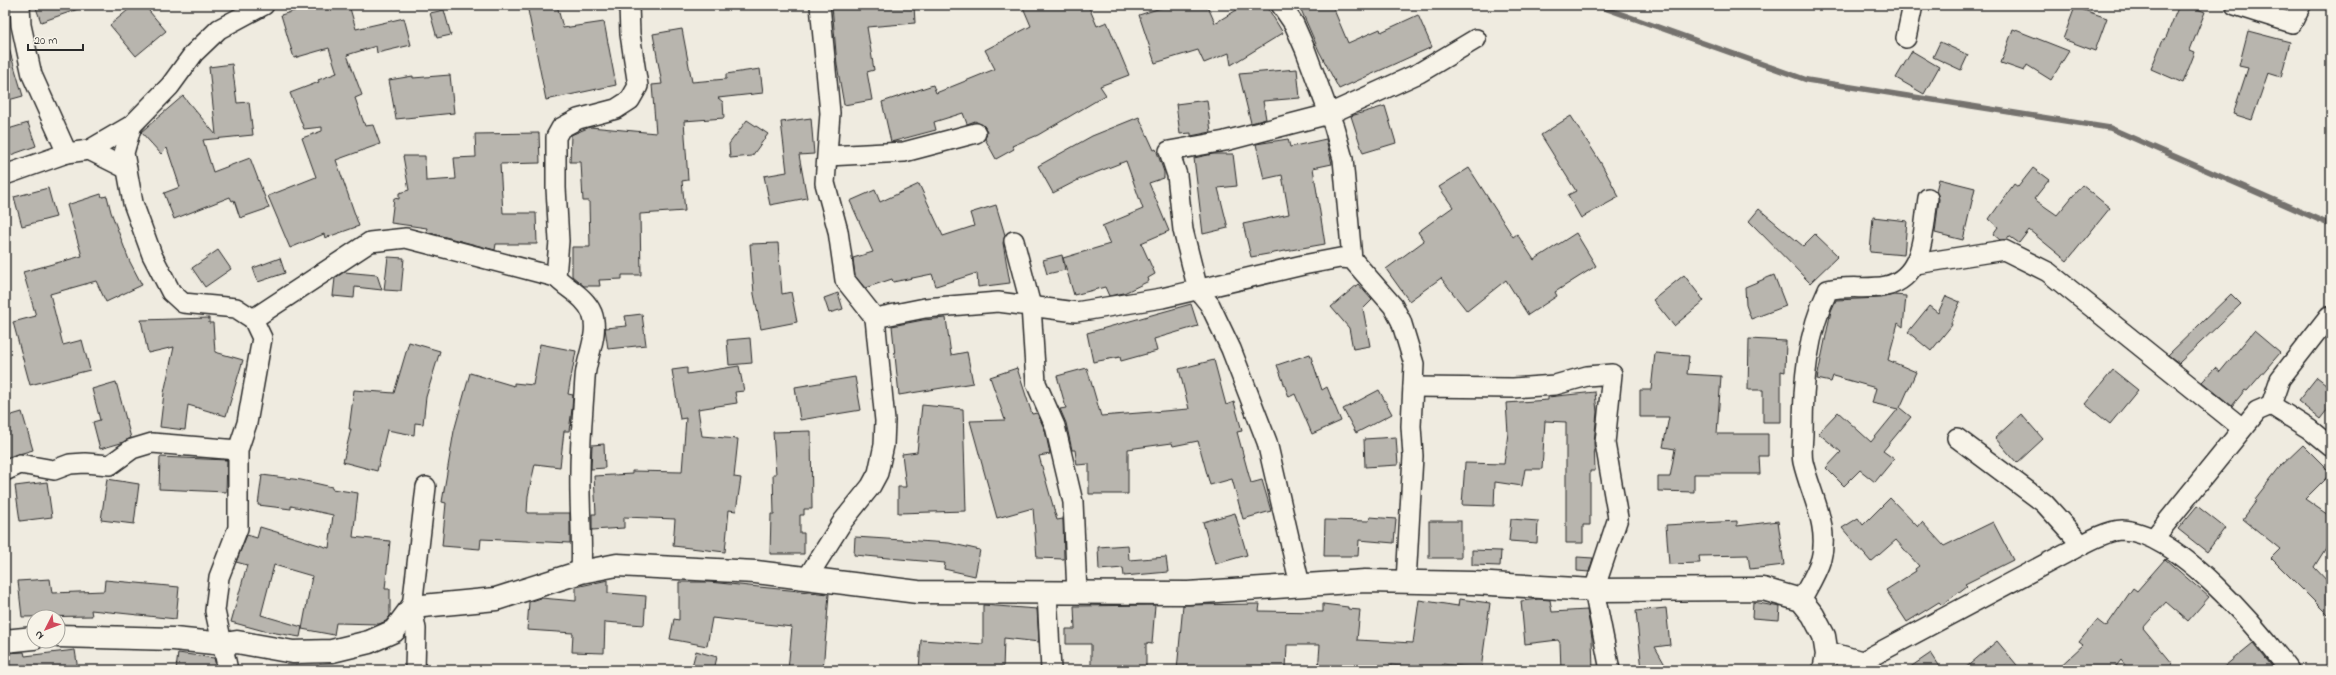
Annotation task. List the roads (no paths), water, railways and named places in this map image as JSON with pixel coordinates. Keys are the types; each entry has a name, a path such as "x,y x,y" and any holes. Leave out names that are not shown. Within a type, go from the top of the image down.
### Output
{"street":[{"path":"20,5 21,24 32,74 67,153"},
{"path":"5,175 67,153 89,150 132,125 170,86 194,53 219,29 264,5"},
{"path":"556,277 559,241 556,188 556,137 562,128 578,119 616,109 630,100 638,86 630,34 629,5"},
{"path":"807,578 843,521 871,486 878,473 884,445 885,421 875,318 845,280 838,231 825,183 830,113 820,5"},
{"path":"1281,5 1296,30 1329,114 1343,159 1352,259 1387,299 1401,321 1414,364 1411,426 1413,456 1406,582"},
{"path":"1906,38 1912,5"},
{"path":"2235,5 2292,23 2301,5"},
{"path":"1300,586 1267,442 1231,348 1210,305 1198,290 1183,230 1177,175 1169,151 1225,141 1329,114 1419,73 1476,39"},
{"path":"132,125 124,153 133,203 152,255 171,292 184,303 236,308 253,319 262,338 247,423 238,450 238,528 219,577 215,610 224,644 228,670"},
{"path":"828,156 904,152 976,133"},
{"path":"89,150 127,169"},
{"path":"1801,600 1821,558 1822,540 1817,507 1803,461 1803,411 1809,344 1820,306 1828,290 1839,287 1886,286 1899,281 1916,264 1920,253 1928,198"},
{"path":"253,319 370,242 406,238 556,277 564,285 577,293 592,312 594,325 584,386 580,472 583,546 581,572"},
{"path":"1014,241 1030,306 1036,383 1055,426 1073,502 1077,593"},
{"path":"1916,264 2004,250 2048,272 2242,428"},
{"path":"875,318 925,308 998,302 1076,312 1162,298 1340,258 1352,259"},
{"path":"2154,538 2242,428 2257,411 2271,405 2280,379 2329,316"},
{"path":"1413,387 1513,388 1555,385 1587,376 1612,374 1606,443 1618,518 1594,590 1610,670"},
{"path":"2271,405 2309,429 2331,447"},
{"path":"1957,438 2044,503 2082,545"},
{"path":"5,471 20,464 54,470 70,464 110,465 132,449 152,443 238,450"},
{"path":"415,670 416,629 412,607 426,487"},
{"path":"66,636 174,639 224,644 237,642 293,652 332,651 369,642 394,631 412,607 496,599 581,572 617,565 756,572 918,592 1188,593 1365,581 1594,590 1763,589 1801,600 1813,615 1824,636 1825,660 1854,666 2082,545 2100,536 2121,530 2154,538 2193,566 2258,630 2289,670"},
{"path":"1047,593 1050,670"},
{"path":"5,641 26,639"}],"waterway":[{"path":"1596,5 1807,80 2110,128 2331,225"}]}
